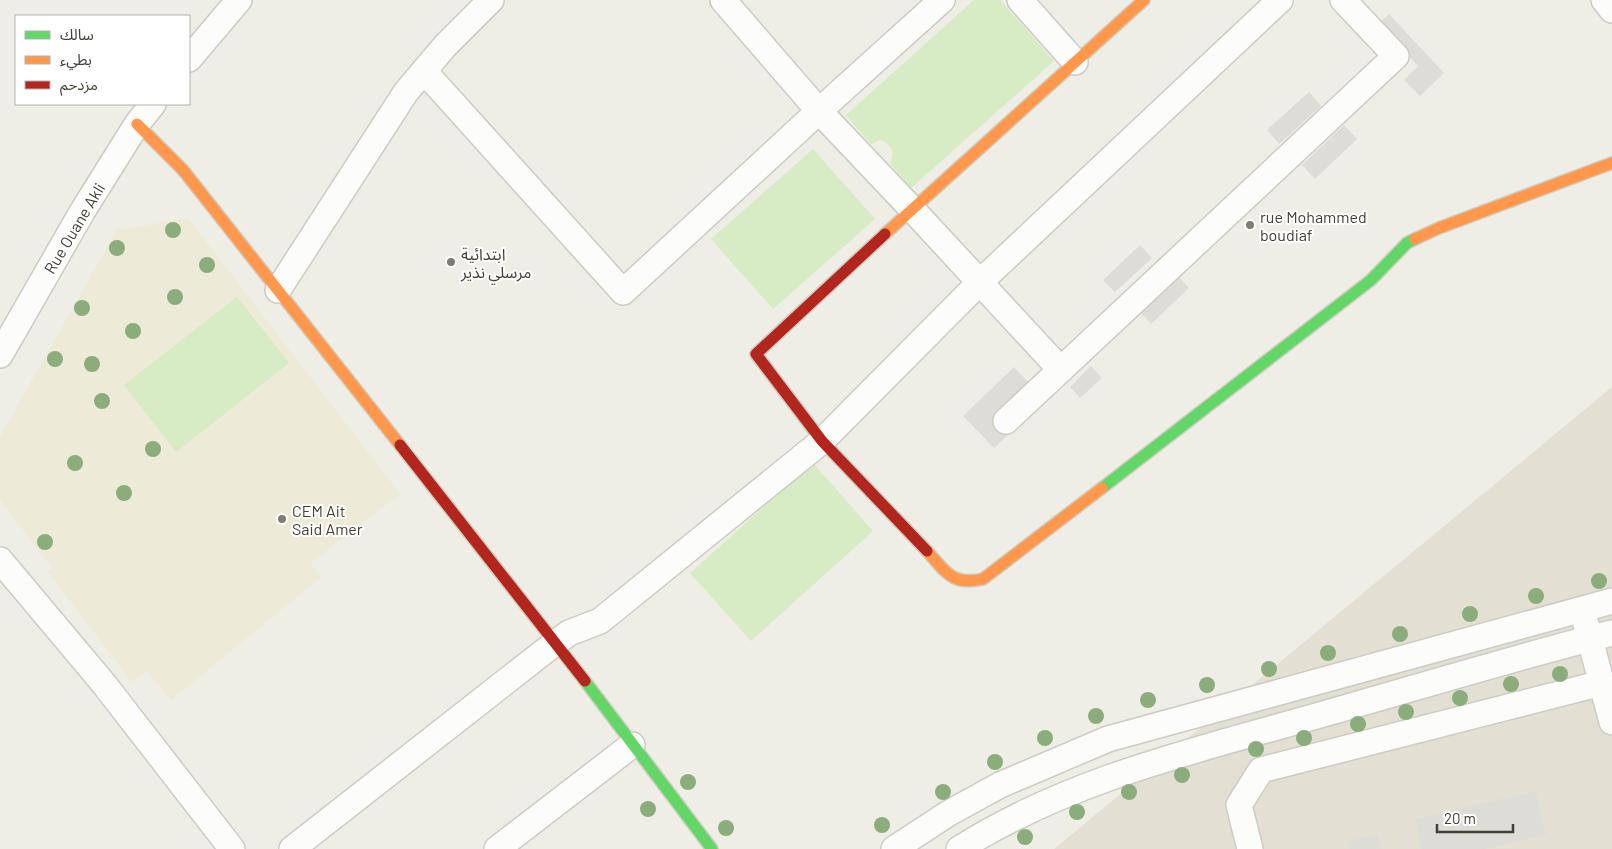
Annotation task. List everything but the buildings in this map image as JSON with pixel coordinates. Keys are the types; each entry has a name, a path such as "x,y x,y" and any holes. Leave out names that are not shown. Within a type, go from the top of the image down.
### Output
{"street":[{"path":"190,57 240,0"},
{"path":"278,290 406,92 445,46 491,0"},
{"path":"723,0 819,111 1061,370"},
{"path":"424,71 623,292 942,0"},
{"path":"1020,0 1075,62"},
{"path":"1144,0 912,209 756,354 822,441 952,578 969,582 983,579 1371,280 1407,243 1440,228 1612,163"},
{"path":"292,849 555,643 569,633 600,621 822,441 979,283 1280,0"},
{"path":"1006,421 1396,56 1343,0"},
{"name":"Rue Ouane Akli","path":"0,355 82,212 137,124 152,105"},
{"path":"137,124 183,170 555,643 712,849"},
{"path":"0,560 104,684 232,849"},
{"path":"894,849 949,813 1000,785 1059,758 1108,739 1612,602"},
{"path":"1582,609 1601,636 1602,683 1612,722"},
{"path":"959,849 1016,818 1115,775 1601,636"},
{"path":"1250,849 1239,805 1261,770 1602,683"},
{"path":"497,849 632,745"}],"shaded area":[{"path":"1389,14 1444,73 1420,96 1404,80 1418,66 1379,23"},
{"path":"1309,92 1321,106 1279,144 1267,130"},
{"path":"1344,125 1357,139 1315,179 1302,165"},
{"path":"188,218 400,494 310,563 321,577 171,700 147,671 132,682 48,572 52,568 0,500 0,437 117,230"},
{"path":"1140,245 1152,258 1115,292 1103,280"},
{"path":"1179,277 1189,288 1151,324 1141,313"},
{"path":"1091,366 1102,378 1080,398 1070,387"},
{"path":"1014,367 1045,400 994,448 963,416"},
{"path":"1612,387 1612,849 1054,849"},
{"path":"1536,791 1546,835 1485,849 1421,849 1415,819"},
{"path":"1378,834 1382,849 1349,849 1348,841"}],"green space":[{"path":"974,0 1000,0 1054,61 911,188 890,163 892,152 890,146 880,140 871,144 846,115"},
{"path":"813,149 875,219 773,309 711,239"},
{"path":"237,297 289,363 176,452 124,385"},
{"path":"813,463 873,531 751,641 690,573"}],"traffic: fast":[{"path":"1102,488 1371,280 1407,243 1415,239"},
{"path":"585,681 712,849"}],"traffic: slow":[{"path":"885,234 1144,0"},
{"path":"137,124 183,170 400,445"},
{"path":"1415,239 1439,228 1612,163"},
{"path":"927,551 950,576 964,581 983,579 1102,488"}],"traffic: jam":[{"path":"885,234 756,354 822,441 927,551"},
{"path":"400,445 585,681"}],"place":[{"name":"rue Mohammed boudiaf","path":"1250,225"},
{"name":"ابتدائية مرسلي نذير","path":"451,262"},
{"name":"CEM Ait Said Amer","path":"282,519"}]}
